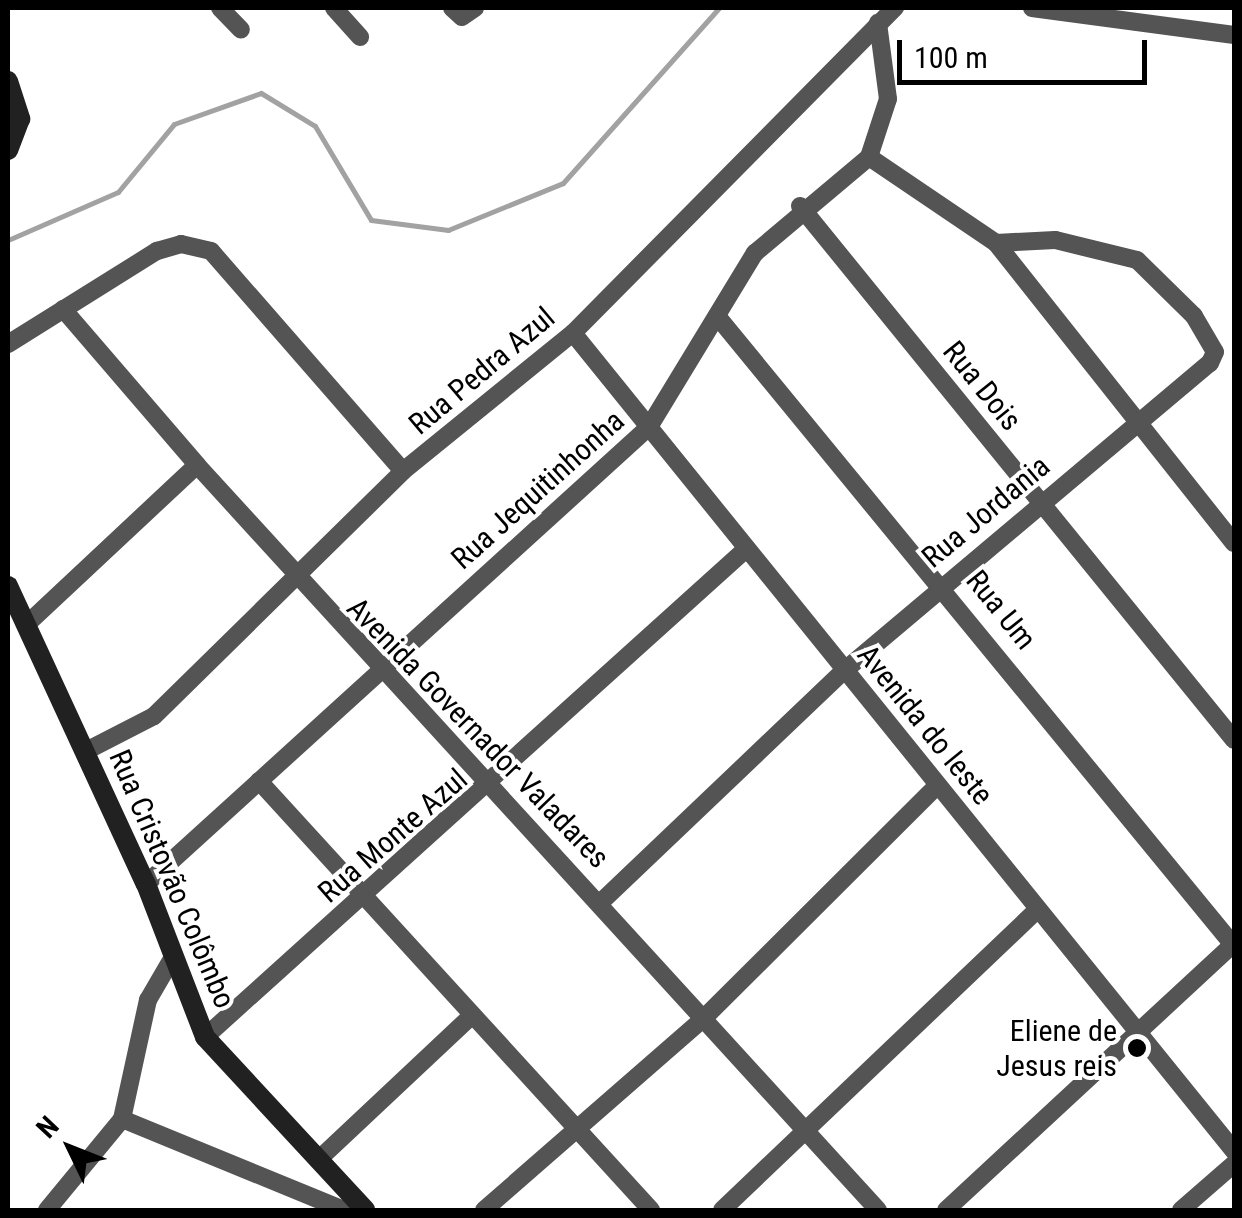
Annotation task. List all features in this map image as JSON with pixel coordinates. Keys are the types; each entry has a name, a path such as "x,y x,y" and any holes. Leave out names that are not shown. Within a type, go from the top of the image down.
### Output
{"street":[{"path":"220,8 241,30"},
{"path":"334,8 360,37"},
{"path":"452,8 462,17 475,8"},
{"name":"Rua Pedra Azul","path":"86,752 154,716 404,471 573,334 895,8"},
{"path":"1032,8 1234,34"},
{"path":"878,23 888,99 869,157 996,243 1234,542"},
{"path":"8,81 20,119 8,150"},
{"name":"Rua Jequitinhonha","path":"146,884 648,427 756,253 800,206 869,157"},
{"name":"Rua Dois","path":"800,206 1234,740"},
{"name":"Rua Jordania","path":"601,902 845,670 1040,501 1210,363 1215,352 1194,316 1150,269 1112,250 996,243"},
{"path":"8,344 181,244 220,258 404,471"},
{"name":"Avenida Governador Valadares","path":"63,309 294,582 494,785 878,1210"},
{"name":"Rua Um","path":"717,316 944,584 1234,944"},
{"name":"Avenida do leste","path":"573,334 1234,1151"},
{"path":"26,625 197,465"},
{"name":"Rua Monte Azul","path":"205,1037 494,785 746,549"},
{"name":"Rua Cristovão Colômbo","path":"8,586 146,884 205,1037 364,1210"},
{"path":"259,781 361,901 651,1210"},
{"path":"484,1210 706,1016 938,785"},
{"path":"722,1210 1038,909"},
{"path":"946,1210 1135,1029 1234,944"},
{"path":"47,1210 122,1120 148,1000 173,957"},
{"path":"318,1160 468,1018"},
{"path":"122,1120 344,1210"},
{"path":"1182,1210 1234,1164"}],"waterway":[{"path":"8,240 118,192 174,124 261,93 315,126 371,220 448,230 563,183 719,8"}],"place":[{"name":"Eliene de Jesus reis","path":"1137,1048"}]}
